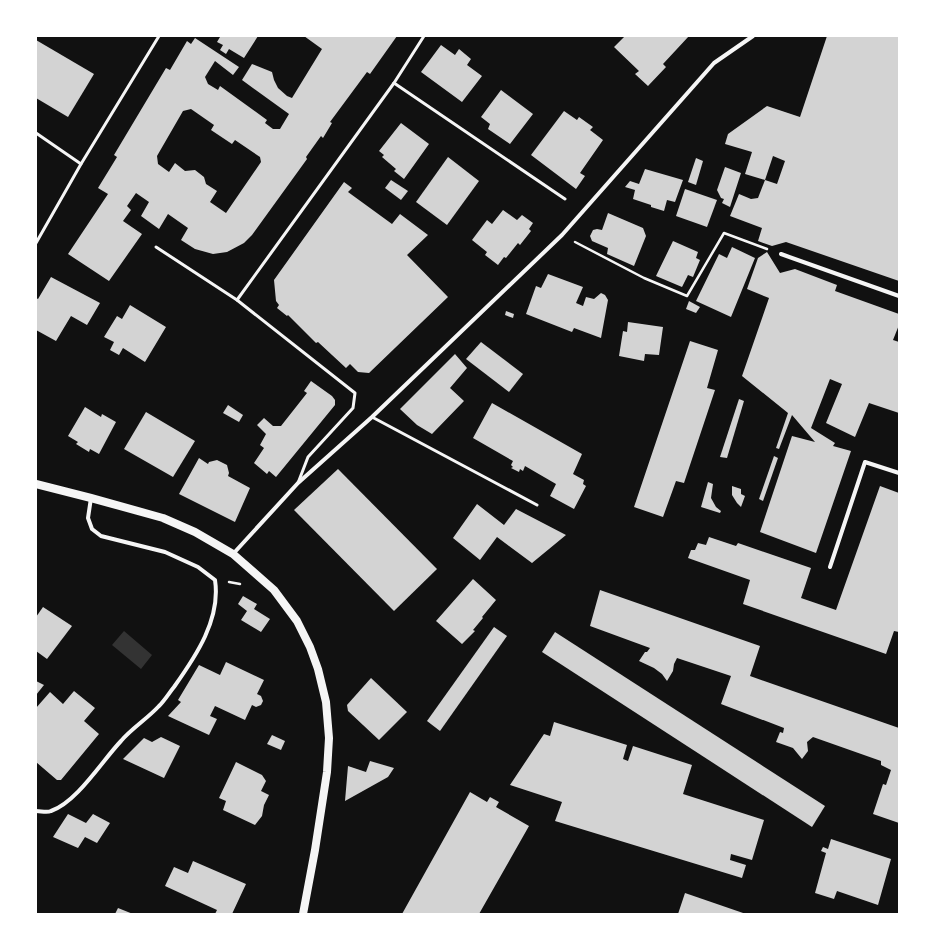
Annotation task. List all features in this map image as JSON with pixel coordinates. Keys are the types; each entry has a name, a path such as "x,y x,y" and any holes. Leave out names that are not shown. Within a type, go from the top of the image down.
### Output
{"main road":[{"path":"36,484 163,518 196,532 233,554 274,590 297,621 310,647 318,670 326,702 329,738 327,772 303,914"}],"street":[{"path":"233,554 298,483 372,417 562,235 714,63 752,36"},
{"path":"781,254 899,296"},
{"path":"830,568 865,462 899,473"},
{"path":"36,811 50,812 67,802 92,776 122,740 160,706 184,674 208,632 214,610 217,591 215,580 198,568 165,552 101,536 92,529 88,518 91,498"}],"lane":[{"path":"36,243 80,164 159,36"},
{"path":"237,300 394,83 424,36"},
{"path":"394,83 565,199"},
{"path":"36,133 80,164"},
{"path":"156,247 237,300 355,393 353,408 308,457 298,483"},
{"path":"372,417 538,505"}],"path":[{"path":"562,235 644,278 687,296 724,233 781,254"}],"shaded area":[{"path":"124,631 152,655 141,669 112,645"}],"building":[{"path":"218,36 258,36 244,58 229,49 226,54 220,50 223,45 217,42 220,37"},
{"path":"304,36 397,36 370,74 367,72 330,122 332,123 323,138 321,136 306,157 307,159 252,235 244,243 227,252 213,254 195,249 181,240 188,228 168,214 159,229 141,216 149,202 136,193 127,206 131,210 123,221 142,234 109,281 68,254 108,194 98,188 117,157 114,155 166,68 170,70 187,41 191,44 195,38 239,67 233,75 215,61 205,77 208,84 218,90 220,86 267,120 265,123 273,129 280,129 289,114 242,80 252,64 272,72 278,88 287,96 292,98 322,49","holes":["191,109 214,125 211,130 232,144 235,140 260,157 261,162 226,213 210,202 217,191 206,184 204,177 195,170 185,171 175,163 169,172 158,164 157,156 183,111"]},
{"path":"625,36 689,36 663,64 666,67 648,86 635,74 639,71 614,47"},
{"path":"827,36 899,36 899,281 786,242 772,246 758,241 762,228 730,216 739,194 751,199 758,198 765,180 745,174 752,152 725,144 728,134 767,106 800,117","holes":["773,156 785,161 777,184 765,180"]},
{"path":"36,40 94,74 68,117 36,98"},
{"path":"441,45 455,55 459,49 471,59 467,65 482,76 462,102 421,72"},
{"path":"501,90 533,114 510,144 488,129 490,124 481,117"},
{"path":"564,111 577,120 579,117 593,127 590,130 603,140 580,173 585,176 576,189 531,155"},
{"path":"401,123 429,144 404,179 394,171 396,169 382,157 384,155 379,151"},
{"path":"448,157 479,181 447,225 416,202"},
{"path":"696,158 703,161 696,185 688,182"},
{"path":"725,167 741,173 730,207 722,203 724,199 721,198 717,190"},
{"path":"645,169 683,180 675,202 667,200 664,211 633,199 635,190 625,187 630,181 639,184"},
{"path":"391,180 408,191 401,200 385,188"},
{"path":"344,182 352,188 348,192 392,224 400,214 428,235 407,255 448,297 369,373 358,372 350,364 346,368 318,342 316,343 288,315 287,316 277,308 279,305 276,301 274,280"},
{"path":"685,189 717,200 707,227 676,216"},
{"path":"503,210 517,220 522,215 533,223 529,229 531,231 520,245 518,243 506,258 504,257 498,265 485,255 487,252 472,240 487,220 492,224"},
{"path":"608,213 643,228 646,236 634,266 607,254 608,248 592,241 590,236 593,230 602,230"},
{"path":"673,241 698,252 696,258 700,260 693,277 688,275 682,287 656,276"},
{"path":"732,247 755,258 731,317 696,301 719,254 727,258"},
{"path":"767,252 780,273 795,269 837,285 835,291 899,314 899,325 893,340 899,342 899,413 869,403 855,437 826,423 842,384 830,379 811,428 835,443 833,446 851,451 816,553 760,532 792,436 815,442 792,415 779,449 776,448 788,413 742,376 769,298 747,289 758,258"},
{"path":"548,274 583,287 576,303 583,306 586,297 594,299 601,293 605,295 608,300 601,338 574,328 572,332 526,314 536,286 541,288"},
{"path":"51,277 100,303 87,325 71,316 56,341 36,330 36,298 38,299"},
{"path":"689,301 700,307 696,313 686,309"},
{"path":"130,305 166,327 145,362 123,348 119,355 110,350 114,342 104,337 117,316 122,319"},
{"path":"506,311 514,314 513,318 505,315"},
{"path":"628,322 663,327 659,355 645,354 644,361 619,356 623,331 627,332"},
{"path":"690,341 718,350 707,388 715,390 684,483 676,481 663,517 634,507"},
{"path":"481,342 523,374 509,392 466,359"},
{"path":"455,354 467,368 450,388 464,401 432,434 417,425 400,409"},
{"path":"311,381 332,396 335,400 335,405 276,477 269,471 267,474 254,463 264,448 260,445 266,434 257,425 264,418 273,426 281,426 307,393 304,391"},
{"path":"739,399 744,401 727,458 720,457"},
{"path":"492,403 582,454 573,474 584,480 583,484 586,486 574,509 550,496 556,484 525,466 523,471 520,469 519,472 511,468 513,467 511,465 513,461 473,438"},
{"path":"228,405 243,415 239,422 223,413"},
{"path":"85,407 101,417 102,414 116,422 99,454 90,449 89,452 76,444 78,442 68,436"},
{"path":"146,412 195,441 173,477 124,449"},
{"path":"774,456 778,458 763,501 759,499"},
{"path":"199,458 208,464 209,462 217,460 227,465 229,473 228,476 250,488 235,522 179,494"},
{"path":"338,469 437,569 394,611 294,510"},
{"path":"708,482 713,484 711,498 716,507 721,511 720,513 701,507"},
{"path":"732,486 741,489 741,494 745,496 741,507 732,495"},
{"path":"880,486 899,493 899,632 894,631 886,654 743,604 750,580 688,558 691,550 695,550 698,543 706,545 709,537 736,546 738,543 811,568 801,598 836,610"},
{"path":"477,504 504,525 516,509 566,535 532,563 497,537 480,560 453,538"},
{"path":"473,579 496,600 473,630 475,631 462,644 436,621"},
{"path":"600,590 760,646 750,676 899,728 899,823 873,814 883,784 886,785 891,770 881,765 881,761 813,737 807,742 808,751 802,759 793,748 776,742 780,732 783,733 784,728 721,704 731,676 677,658 673,671 667,681 662,674 654,668 639,661 645,652 647,652 650,648 590,626"},
{"path":"243,596 257,604 254,609 270,619 261,632 241,620 247,611 238,604"},
{"path":"43,607 72,626 47,659 36,651 36,617"},
{"path":"494,627 507,636 440,731 427,721"},
{"path":"555,632 825,806 812,827 542,652"},
{"path":"226,662 264,680 257,694 261,696 263,701 261,705 256,707 252,705 245,720 215,706 210,716 217,719 209,735 168,716 181,702 178,700 199,665 220,675"},
{"path":"371,678 407,712 379,740 348,711 347,705"},
{"path":"36,681 44,685 36,695"},
{"path":"74,691 95,708 84,721 99,734 61,780 57,780 36,762 36,708 50,692 63,704"},
{"path":"554,722 627,745 623,759 628,761 633,746 692,765 683,794 764,820 752,860 731,854 730,860 746,865 742,878 555,821 562,802 510,785 544,734 550,736"},
{"path":"272,735 285,741 281,750 267,744"},
{"path":"161,737 180,746 164,778 123,759 144,738 152,742"},
{"path":"370,761 394,768 388,777 345,801 348,766 366,772"},
{"path":"236,762 262,775 266,781 261,791 269,795 264,805 262,816 255,825 223,810 226,801 219,798"},
{"path":"470,792 487,802 490,797 499,802 496,807 529,826 479,914 402,914"},
{"path":"68,814 86,823 93,814 110,823 97,843 85,837 78,848 53,837"},
{"path":"831,839 891,859 878,905 837,891 834,899 815,893 826,853 821,851 823,847 828,849"},
{"path":"193,861 246,884 232,914 215,914 217,910 165,886 174,867 188,873"},
{"path":"685,893 746,914 678,914"},
{"path":"118,908 133,914 115,914"}]}
